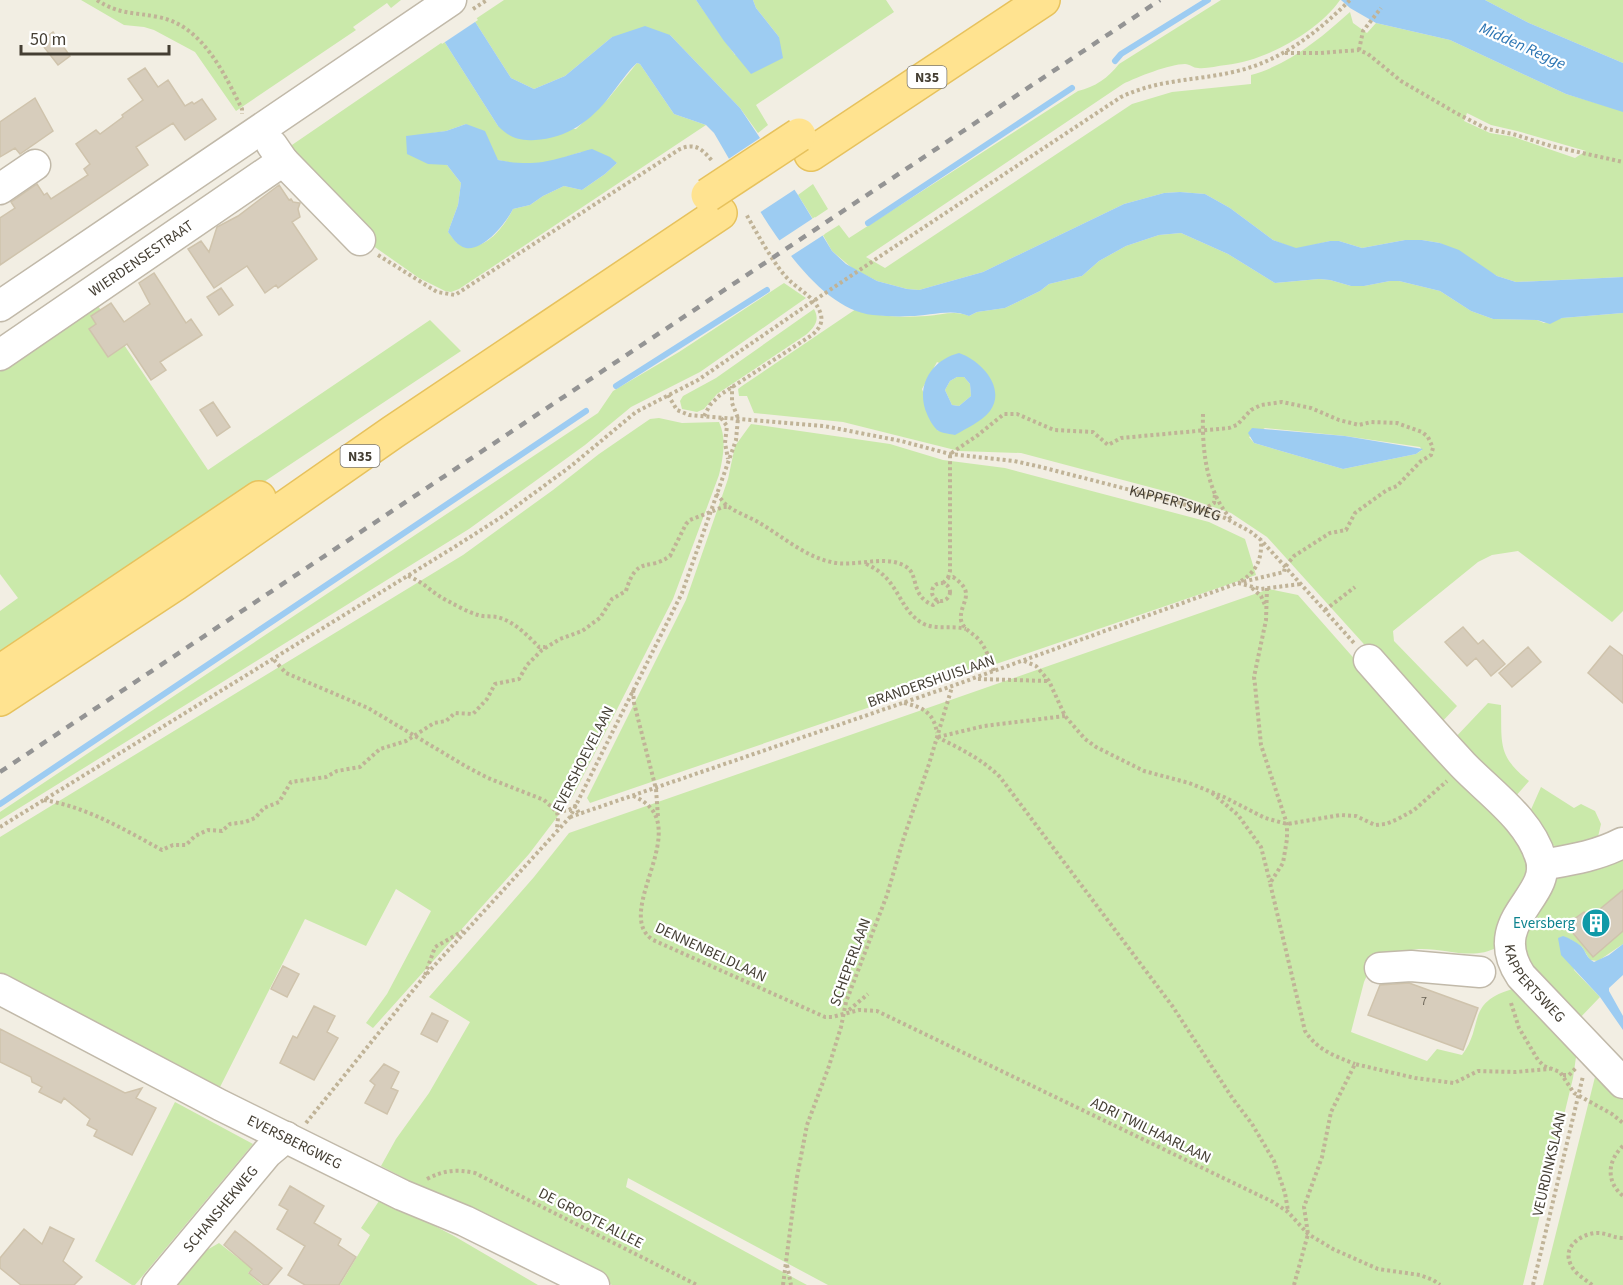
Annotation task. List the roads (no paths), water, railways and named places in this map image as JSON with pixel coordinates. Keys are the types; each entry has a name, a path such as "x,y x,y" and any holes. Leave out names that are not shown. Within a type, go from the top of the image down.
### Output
{"main road":[{"name":"N35","path":"805,144 1005,0"},
{"name":"N35","path":"0,672 715,192 805,144 1043,0"},
{"name":"N35","path":"0,699 175,584 393,432 715,192"}],"street":[{"path":"0,306 249,125 405,32 451,0"},
{"path":"249,125 360,240"},
{"name":"WIERDENSESTRAAT","path":"0,355 283,160"},
{"path":"0,189 35,165"},
{"path":"1369,660 1463,765 1522,824 1538,850 1542,866 1618,849"},
{"name":"KAPPERTSWEG","path":"1542,866 1538,883 1512,930 1510,949 1514,974 1585,1057 1623,1083"},
{"path":"1380,969 1412,966 1480,972 1481,964 1492,956 1504,958 1514,974"},
{"name":"EVERSBERGWEG","path":"0,989 138,1063 402,1195 465,1221 594,1285"},
{"name":"SCHANSHEKWEG","path":"158,1285 267,1153 286,1137"}],"water":[{"path":"696,0 753,0 756,8 779,37 783,58 751,74 724,41"},
{"name":"Midden Regge","path":"1341,0 1485,0 1529,23 1623,63 1623,112 1566,94 1450,40 1376,23"},
{"path":"474,20 511,78 534,89 565,76 612,37 645,26 670,35 740,108 832,251 846,264 877,281 907,289 919,290 983,272 1124,204 1164,193 1180,192 1205,194 1230,208 1273,240 1296,248 1330,241 1339,241 1362,248 1405,240 1422,240 1440,243 1459,250 1497,276 1516,282 1623,277 1623,313 1562,318 1550,324 1537,320 1493,319 1471,311 1440,291 1399,281 1364,286 1351,286 1319,279 1275,283 1228,254 1181,233 1159,235 1126,246 1099,261 1082,276 1049,284 1040,291 1005,308 977,312 969,316 948,312 905,316 873,315 848,307 824,291 801,268 760,212 714,133 706,125 674,114 640,64 637,63 633,67 595,113 568,132 546,139 529,140 515,138 507,133 498,126 444,41"},
{"path":"466,124 485,131 498,160 536,163 592,149 610,157 617,163 582,190 564,186 530,205 513,209 500,228 487,241 473,248 466,248 457,243 448,232 458,205 461,183 447,165 428,164 407,154 406,136 446,131"},
{"path":"959,353 983,368 993,384 995,393 990,411 955,435 941,432 934,427 927,414 923,394 924,385 933,368","holes":["957,377 964,377 970,384 971,396 959,406 952,405 945,390 950,381"]},
{"path":"1252,428 1345,436 1423,449 1416,454 1343,469 1254,443 1248,433"},
{"path":"1563,936 1581,946 1589,959 1594,962 1609,955 1623,944 1623,975 1609,988 1609,991 1623,1016 1623,1030 1600,997 1561,955 1558,938"}],"waterway":[{"path":"1115,61 1121,54 1208,0"},
{"path":"868,223 1072,88"},
{"path":"616,386 767,290"},
{"path":"0,804 586,411"}],"railway":[{"path":"0,772 1160,0"}],"place":[{"name":"Eversberg","path":"1596,923"}]}
